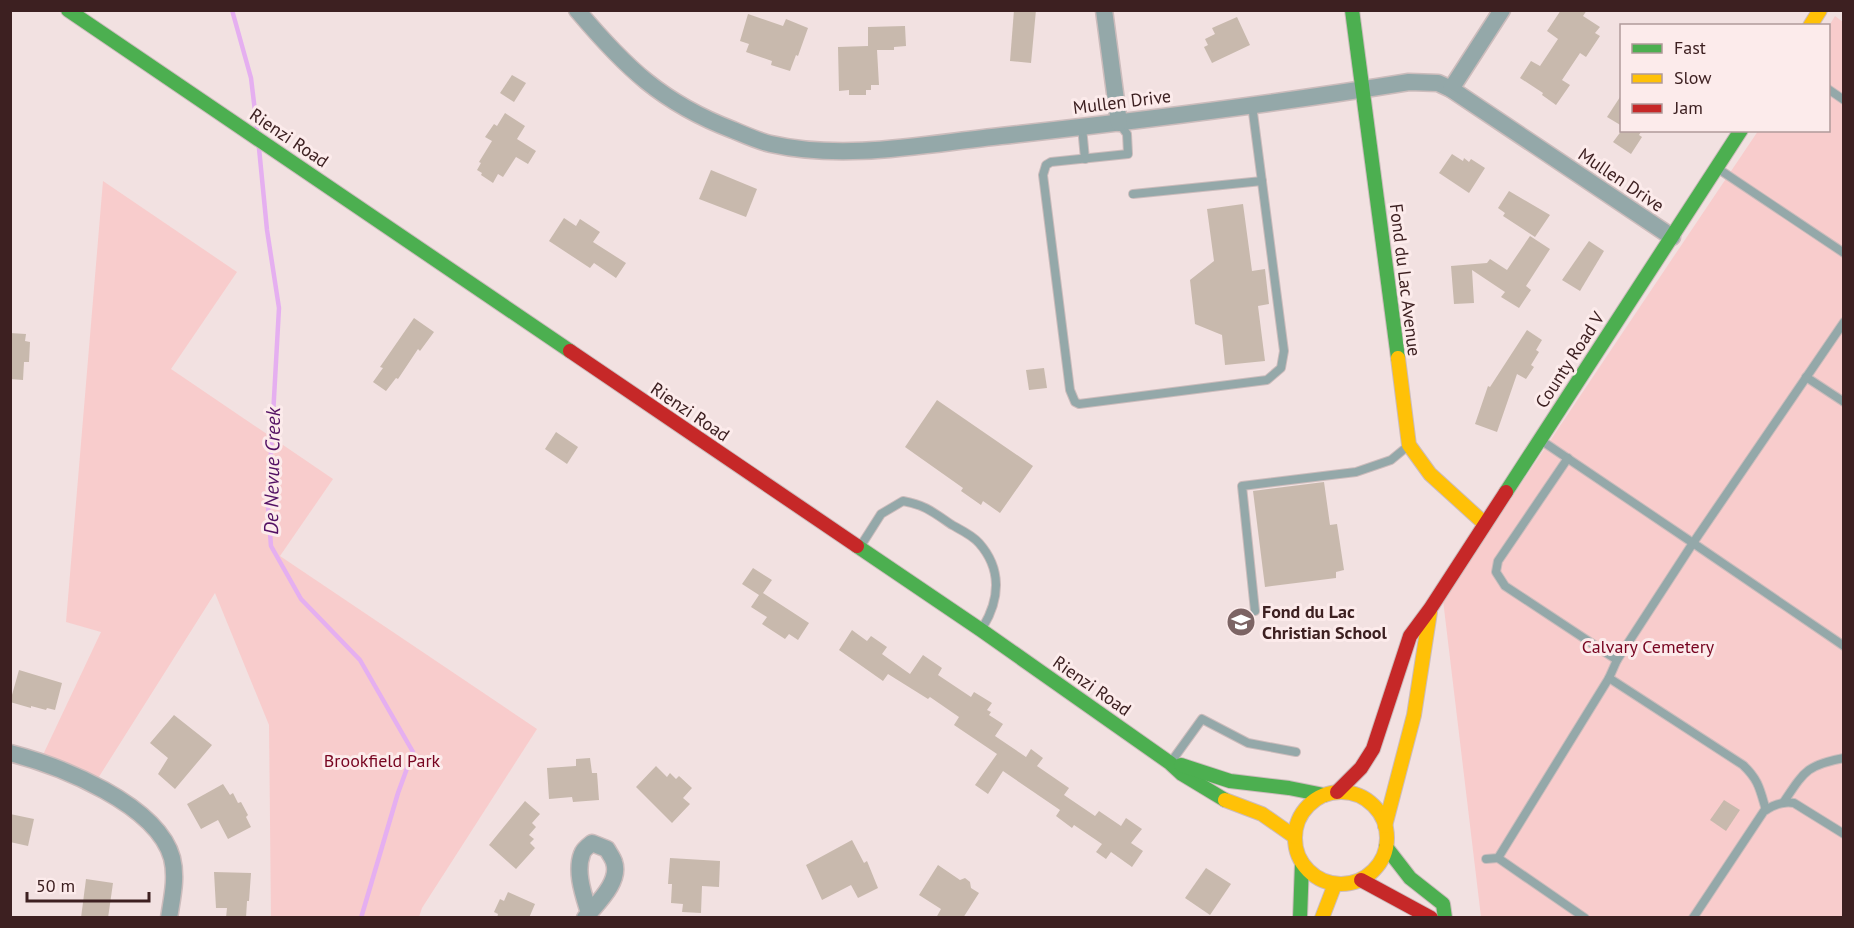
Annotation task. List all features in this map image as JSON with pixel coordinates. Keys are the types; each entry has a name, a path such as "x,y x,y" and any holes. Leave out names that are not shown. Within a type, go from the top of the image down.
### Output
{"main road":[{"name":"Rienzi Road","path":"68,10 981,630 1170,762 1182,774 1224,800 1262,814 1295,837"},
{"name":"Fond du Lac Avenue","path":"1352,10 1409,446 1430,474 1485,524"},
{"path":"1811,24 1820,10"},
{"name":"County Road V","path":"1430,609 1740,132"},
{"path":"1430,609 1414,715 1385,826 1386,847 1380,863 1361,880 1349,884 1335,884 1322,880 1302,863 1296,850 1297,824 1303,812 1312,802 1330,794 1361,768 1373,749 1410,636 1430,609"},
{"path":"1170,762 1202,770 1230,781 1330,794 1350,793 1372,804 1380,814 1385,826"},
{"path":"1386,847 1410,879 1443,904 1445,918"},
{"path":"1300,918 1302,863"},
{"path":"1361,880 1431,918"},
{"path":"1322,918 1335,884"}],"street":[{"name":"Mullen Drive","path":"577,10 605,43 645,82 678,105 716,123 769,143 810,150 879,149 1119,123 1409,82 1438,83 1451,89 1672,237"},
{"path":"1104,10 1119,123"},
{"path":"1451,89 1502,10"},
{"path":"10,753 44,763 84,780 127,805 152,825 164,840 173,865 174,884 169,918"}],"lane":[{"path":"1830,90 1844,100"},
{"path":"1119,123 1127,134 1128,154 1051,162 1046,165 1043,175 1070,390 1075,402 1079,404 1268,380 1281,368 1284,351 1252,105"},
{"path":"1082,127 1085,159"},
{"path":"1717,168 1844,253"},
{"path":"1133,194 1262,181"},
{"path":"1497,858 1609,678 1617,660 1693,543 1844,322"},
{"path":"1806,377 1844,402"},
{"path":"1540,439 1844,646"},
{"path":"1256,611 1242,486 1356,472 1391,460 1409,446"},
{"path":"1568,458 1501,557 1496,565 1496,572 1505,586 1617,660"},
{"path":"859,548 881,514 903,501 921,505 978,541 993,563 997,590 991,614 981,630"},
{"path":"1609,678 1743,765 1760,786 1766,810"},
{"path":"1170,762 1202,719 1248,743 1296,752"},
{"path":"1783,803 1800,777 1810,768 1821,762 1844,758"},
{"path":"1693,918 1766,810 1783,803 1794,803 1844,834"},
{"path":"1486,859 1497,858 1585,918"}],"green space":[{"name":"Calvary Cemetery","path":"1835,16 1843,22 1843,917 1481,917 1443,600 1757,132 1830,132 1830,24"},
{"name":"Brookfield Park","path":"103,181 237,272 171,369 333,479 280,556 537,729 422,908 419,917 271,917 269,725 215,593 95,783 41,759 101,632 66,622"}],"building":[{"path":"1014,10 1036,10 1031,63 1010,61"},
{"path":"1561,10 1587,10 1583,16 1600,27 1595,33 1600,36 1586,57 1580,53 1562,80 1570,85 1556,105 1542,95 1543,93 1520,78 1531,61 1540,66 1558,39 1547,31"},
{"path":"748,14 783,26 786,19 808,28 790,71 771,65 772,61 746,52 749,44 740,41"},
{"path":"1237,17 1250,45 1212,63 1204,47 1208,45 1205,39 1215,34 1212,28"},
{"path":"905,26 906,46 894,47 894,50 877,50 879,85 871,85 871,90 866,90 866,95 849,95 849,90 839,91 838,47 868,46 868,27"},
{"path":"512,75 526,83 514,102 500,93"},
{"path":"1620,97 1620,125 1607,117"},
{"path":"505,113 525,126 517,139 536,151 528,164 516,157 503,177 498,174 493,183 477,170 481,163 479,162 492,141 485,137 494,124 497,126"},
{"path":"1620,132 1641,132 1639,135 1642,137 1631,154 1613,142"},
{"path":"1452,154 1463,161 1464,158 1469,162 1471,159 1485,168 1469,193 1439,173"},
{"path":"711,170 757,189 746,217 699,199"},
{"path":"1509,191 1550,215 1535,237 1503,216 1505,213 1498,208"},
{"path":"1243,204 1252,271 1265,269 1269,304 1258,306 1265,361 1225,365 1222,335 1195,324 1190,280 1214,261 1207,209"},
{"path":"564,218 576,226 580,219 600,232 593,242 626,263 616,278 594,263 590,268 549,241"},
{"path":"1530,236 1550,249 1526,286 1531,290 1519,308 1501,297 1505,292 1472,270 1474,303 1454,304 1451,266 1487,263 1490,259 1507,270"},
{"path":"1589,241 1604,251 1580,291 1562,280"},
{"path":"414,318 434,332 386,391 373,382 383,368 380,367"},
{"path":"1527,330 1542,340 1536,350 1539,352 1531,365 1534,367 1526,379 1517,374 1497,432 1475,424 1488,386 1490,387"},
{"path":"10,333 26,334 25,341 30,342 29,362 24,362 23,380 10,379"},
{"path":"1044,368 1047,388 1029,390 1026,370"},
{"path":"937,400 1033,466 1000,513 983,501 981,505 961,491 963,488 905,447"},
{"path":"556,432 578,447 567,464 545,449"},
{"path":"1324,482 1330,525 1337,524 1344,570 1336,572 1336,578 1265,587 1253,491"},
{"path":"753,568 772,580 763,593 809,623 798,640 789,634 785,639 762,624 767,617 751,607 759,595 742,584"},
{"path":"852,630 867,641 871,636 887,647 882,654 910,674 923,655 942,668 938,675 971,697 974,692 992,703 987,710 991,712 989,715 1003,724 995,736 1026,757 1031,749 1043,758 1037,766 1069,788 1064,795 1095,816 1099,811 1121,826 1126,818 1142,829 1131,843 1143,851 1132,867 1111,852 1106,859 1096,852 1102,844 1074,825 1072,828 1056,816 1060,810 1003,771 988,794 975,785 997,754 954,725 959,717 930,697 928,699 888,674 883,681 839,650"},
{"path":"19,670 62,683 55,710 31,706 31,708 10,702"},
{"path":"174,715 212,745 175,789 158,774 168,758 150,743"},
{"path":"590,758 592,773 597,773 599,800 573,802 572,797 549,799 547,768 576,766 576,759"},
{"path":"656,766 667,777 670,773 676,779 679,776 692,788 683,798 690,804 672,823 636,787"},
{"path":"223,784 230,795 233,793 238,803 241,802 251,827 228,839 218,820 201,829 187,804"},
{"path":"1724,800 1740,810 1726,831 1710,820"},
{"path":"525,801 540,814 532,823 536,827 529,835 534,839 530,843 535,848 516,869 489,845"},
{"path":"10,814 34,819 28,846 10,842"},
{"path":"852,840 864,863 867,861 878,888 858,898 851,885 822,900 806,865"},
{"path":"670,858 720,861 719,887 702,886 701,913 682,912 683,904 671,903 672,884 668,884"},
{"path":"938,865 960,880 965,878 970,882 971,888 979,893 963,918 936,918 941,909 919,895"},
{"path":"1206,868 1231,884 1210,915 1185,898"},
{"path":"214,872 251,873 246,918 226,918 227,908 216,908"},
{"path":"86,879 113,883 108,918 81,918"},
{"path":"508,892 535,904 529,918 497,918 498,914 494,912 500,899 504,901"}],"waterway":[{"name":"De Nevue Creek","path":"232,10 251,78 257,128"},
{"name":"De Nevue Creek","path":"259,148 267,230 279,308 268,506 271,546 301,599 360,660 413,752 398,793 361,918"}],"traffic: fast":[{"path":"68,10 570,351"},
{"path":"1352,10 1398,358"},
{"path":"1506,492 1740,132"},
{"path":"857,546 981,630 1170,763 1182,774 1225,800"},
{"path":"1181,765 1230,781 1324,795"},
{"path":"1386,847 1410,878 1443,904 1445,918"},
{"path":"1300,918 1302,863"}],"traffic: slow":[{"path":"1811,24 1820,10"},
{"path":"1398,358 1409,445 1430,474 1485,524"},
{"path":"1385,826 1414,715 1430,612"},
{"path":"1341,792 1359,796 1373,806 1383,820 1387,838 1383,856 1373,870 1359,880 1341,884 1323,880 1309,870 1299,856 1295,838 1299,820 1309,806 1323,796 1341,792"},
{"path":"1225,800 1262,814 1295,837"},
{"path":"1322,918 1335,884"}],"traffic: jam":[{"path":"570,351 857,546"},
{"path":"1337,792 1361,768 1373,749 1410,636 1506,492"},
{"path":"1361,880 1431,918"}],"place":[{"name":"Fond du Lac Christian School","path":"1241,622"}]}
